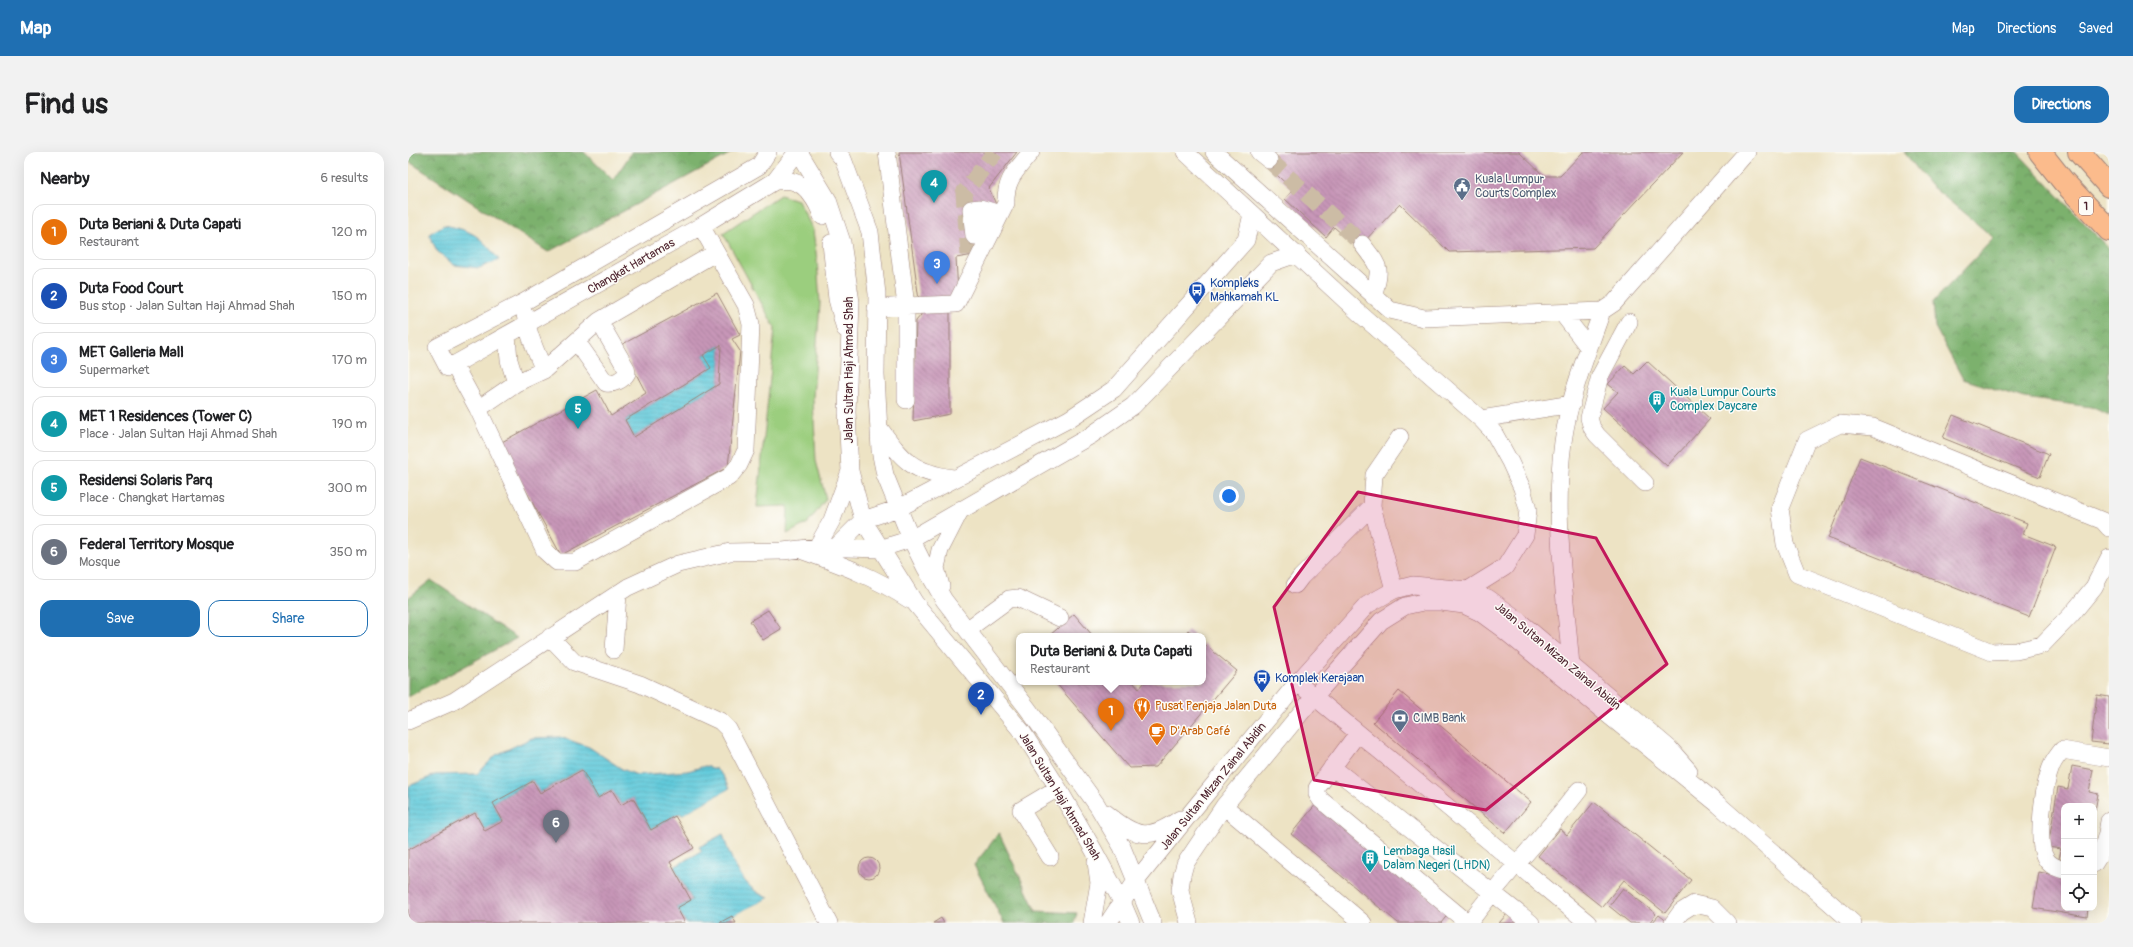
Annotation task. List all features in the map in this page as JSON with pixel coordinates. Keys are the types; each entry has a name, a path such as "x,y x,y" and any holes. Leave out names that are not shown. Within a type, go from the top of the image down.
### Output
{"highway":[{"name":"1","path":"2040,152 2063,181 2109,230"},
{"path":"2079,152 2109,186"}],"street":[{"name":"Changkat Hartamas","path":"768,152 759,166 524,302 437,347 448,368 701,226 775,181 798,152"},
{"name":"Jalan Sultan Haji Ahmad Shah","path":"798,152 828,200 842,242 851,302 847,412 850,471 863,520 879,549 915,603 1023,733 1058,788 1093,849 1122,902 1131,923"},
{"path":"1186,152 1358,312 1481,419 1494,433 1522,488 1528,510 1524,535 1505,566 1468,590"},
{"path":"1214,152 1390,310 1424,318 1602,311 1614,304 1744,155"},
{"name":"Jalan Sultan Haji Ahmad Shah","path":"841,154 870,232 876,308 876,375 880,450 885,475 911,539 944,600 968,629 1097,805 1122,847 1153,923"},
{"path":"876,308 956,304 1006,202 1006,189 1010,179 1028,154"},
{"path":"889,158 906,306 906,400"},
{"path":"775,181 792,181 803,186 818,203 832,246 837,299 850,347"},
{"path":"980,208 1000,214"},
{"path":"835,548 863,520 899,508 953,478 1069,420 1114,389 1246,240 1252,214"},
{"path":"454,365 478,410 545,551 557,562 576,562 729,477 739,465 746,450 751,324 746,305 701,226"},
{"path":"1362,244 1377,264 1380,274 1373,296"},
{"path":"478,410 516,383 544,370 599,321 715,253"},
{"path":"408,721 454,701 628,587 678,564 730,552 800,550 817,547 879,549 911,539 1090,436 1133,406 1271,263 1297,254"},
{"path":"966,284 969,255"},
{"path":"524,302 526,325 534,349 544,370"},
{"path":"1571,666 1559,526 1563,441 1578,376 1602,311"},
{"path":"1562,313 1589,348"},
{"path":"577,342 606,383 612,384 625,377 627,373 626,368 599,321"},
{"path":"1629,322 1600,376 1589,418 1592,428 1597,435 1645,483"},
{"path":"507,336 509,360 516,383"},
{"path":"1481,419 1572,404"},
{"path":"2109,528 2103,521 1873,427 1840,424 1807,440 1780,508 1785,544 1798,574 1992,652 2016,651 2042,645 2071,615 2094,587 2109,558"},
{"path":"880,429 899,455 915,468 930,474 953,478"},
{"path":"1394,590 1372,506 1374,475 1400,437"},
{"path":"817,547 832,520 850,471"},
{"path":"1295,585 1301,577 1372,506"},
{"path":"944,600 936,568 940,550 961,509"},
{"path":"800,550 882,582 915,603"},
{"name":"Jalan Sultan Mizan Zainal Abidin","path":"1108,923 1136,882 1193,810 1297,683 1367,605 1394,590 1413,585 1468,590 1488,598 1513,616 1669,748 1719,806"},
{"path":"614,650 618,594"},
{"path":"968,629 1009,599 1018,598 1060,618"},
{"name":"Jalan Sultan Mizan Zainal Abidin","path":"1189,923 1180,890 1182,875 1186,864 1224,806 1314,696 1381,621 1405,606 1423,602 1441,602 1464,605 1479,612 1502,628 1719,806 1854,922"},
{"path":"550,637 574,662 640,684 720,722 728,729 830,923"},
{"path":"1297,683 1588,923"},
{"path":"1358,733 1317,788 1317,794 1321,800 1469,923 1492,891 1562,812 1579,790"},
{"path":"2061,869 2056,868 2045,859 2040,834 2044,793 2052,764 2062,750 2109,758"},
{"path":"1332,767 1531,923"},
{"path":"1050,857 1021,810 1058,788"},
{"path":"1097,805 1124,827 1136,832 1150,835 1160,832 1193,810"},
{"path":"1224,806 1364,923"},
{"path":"2097,858 2102,849 2109,821"},
{"path":"1092,923 1099,883 1093,849"},
{"path":"1673,923 1681,912 1694,904 1712,908 1727,923"}],"highlighted area":[{"path":"1358,492 1596,538 1667,664 1486,810 1314,780 1274,607"}],"green space":[{"path":"408,152 584,152 613,180 632,152 733,152 548,252 408,161"},
{"path":"1904,152 2017,152 2109,249 2109,415 2091,407 2024,398 1963,379 1935,327 1933,302 1994,238 1930,185"},
{"path":"780,195 798,200 813,230 820,303 813,398 816,461 826,499 808,523 787,534 788,506 757,507 775,328 723,233"},
{"path":"431,580 517,638 408,697 408,598"},
{"path":"999,833 1036,911 1077,913 1074,923 1004,923 974,865"}],"water":[{"path":"444,225 470,232 487,245 499,260 479,268 454,265 437,251 429,234"},
{"path":"721,345 719,384 634,437 625,420 711,368 703,355"},
{"path":"560,737 589,747 622,769 637,775 688,771 705,766 716,769 723,776 729,789 682,815 680,813 651,829 633,798 621,804 612,790 598,797 582,769 539,793 532,780 493,803 502,821 485,830 475,812 408,850 409,786 435,775 477,774 496,755 532,738"},
{"path":"723,834 729,853 745,881 760,894 769,898 719,923 686,923 677,908 692,900 674,867 702,851 699,847"}],"pier":[{"path":"731,788 730,791 683,817 680,816"},
{"path":"769,898 770,900 733,918 732,916"}],"building":[{"path":"899,152 1017,152 989,188 997,207 974,255 956,258 959,311 950,312 950,414 913,421 916,321 921,315"},
{"name":"Kuala Lumpur Courts Complex","path":"1276,152 1519,152 1544,176 1560,176 1583,152 1683,152 1593,248 1449,252 1400,204 1358,248 1334,227 1326,237 1285,199 1293,190 1265,164"},
{"path":"717,293 740,335 732,339 740,351 728,467 561,555 500,443 597,390 611,416 646,393 621,345","holes":["721,345 719,384 634,437 625,420 711,368 703,355"]},
{"name":"Kuala Lumpur Courts Complex Daycare","path":"1647,361 1710,419 1667,466 1603,408 1618,392 1608,384 1625,366 1634,374"},
{"path":"1953,415 2049,454 2040,477 1943,438"},
{"path":"1860,457 2027,523 2023,534 2056,547 2029,617 1828,538"},
{"path":"768,610 781,629 763,640 750,621"},
{"path":"1074,614 1090,633 1052,633"},
{"name":"Pusat Penjaja Jalan Duta","path":"1206,645 1237,671 1156,767 1129,768 1058,685 1136,685 1139,689 1142,685 1206,685"},
{"path":"1399,691 1531,802 1505,833 1373,722"},
{"path":"2097,695 2109,697 2109,744 2091,742"},
{"path":"2072,766 2093,770 2089,792 2098,794 2096,803 2061,803 2061,849 2048,847 2058,787 2068,789"},
{"path":"582,770 598,798 612,790 621,805 633,798 651,830 675,816 694,848 670,862 691,900 677,908 685,923 408,923 408,850 475,813 485,831 503,821 493,803 533,781 540,793"},
{"path":"1594,802 1691,880 1665,913 1624,880 1602,907 1538,856 1560,829 1567,835"},
{"name":"Lembaga Hasil Dalam Negeri (LHDN)","path":"1317,803 1449,913 1441,923 1398,923 1291,834"},
{"path":"2061,849 2061,859 2059,859"},
{"path":"869,858 876,861 879,868 876,875 869,878 862,875 859,868 862,861"},
{"path":"2039,872 2061,876 2061,911 2088,911 2087,917 2033,908"},
{"path":"1623,888 1656,914 1649,923 1630,923 1609,906"},
{"path":"1507,914 1519,923 1499,923"},
{"path":"1659,915 1669,923 1652,923"},
{"path":"732,916 736,923 719,923"},
{"path":"941,918 944,923 933,923"}],"tunnel":[{"path":"969,255 964,193 995,152"},
{"path":"1269,160 1362,244"}],"place":[{"name":"Kuala Lumpur Courts Complex","path":"1462,201"},
{"name":"MET 1 Residences (Tower C)","path":"934,203"},
{"name":"MET Galleria Mall","path":"937,284"},
{"name":"Kompleks Mahkamah KL","path":"1197,305"},
{"name":"Kuala Lumpur Courts Complex Daycare","path":"1657,414"},
{"name":"Residensi Solaris Parq","path":"578,429"},
{"name":"Komplek Kerajaan","path":"1262,693"},
{"name":"Duta Food Court","path":"981,715"},
{"name":"Pusat Penjaja Jalan Duta","path":"1142,721"},
{"name":"Duta Beriani & Duta Capati","path":"1111,731"},
{"name":"CIMB Bank","path":"1400,733"},
{"name":"D'Arab Café","path":"1157,746"},
{"name":"Federal Territory Mosque","path":"556,843"},
{"name":"Lembaga Hasil Dalam Negeri (LHDN)","path":"1370,873"}]}
